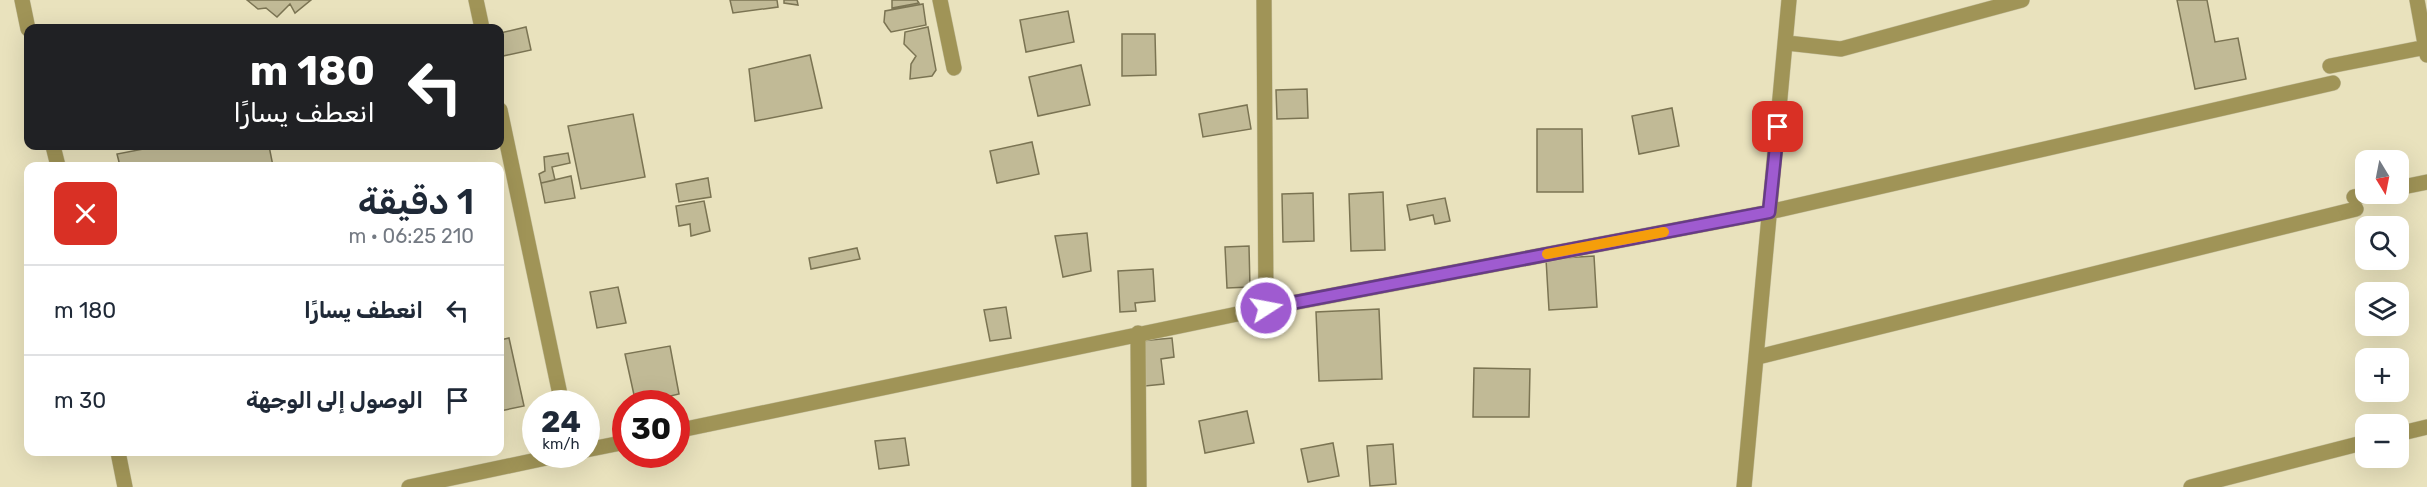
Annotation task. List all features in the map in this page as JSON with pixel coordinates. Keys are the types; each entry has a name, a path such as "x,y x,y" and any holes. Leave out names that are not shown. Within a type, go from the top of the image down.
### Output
{"street":[{"path":"22,0 27,24"},
{"path":"476,0 481,24"},
{"path":"940,0 954,68"},
{"path":"1263,0 1266,308"},
{"path":"1744,487 1758,357 1789,0"},
{"path":"1786,43 1841,49 2022,0"},
{"path":"2330,66 2426,51 2417,0"},
{"path":"690,428 1138,333 1769,212 2333,83"},
{"path":"504,129 559,390"},
{"path":"2409,186 2427,182"},
{"path":"1758,357 2355,203"},
{"path":"1138,333 1139,487"},
{"path":"2409,431 2427,427"},
{"path":"2191,487 2355,445"},
{"path":"119,456 125,487"},
{"path":"409,487 522,463"}],"building":[{"path":"247,0 311,0 295,13 290,4 277,17 266,8 258,9"},
{"path":"730,0 777,0 778,7 733,13"},
{"path":"784,0 797,0 798,5 784,3"},
{"path":"892,0 917,0 919,3 892,8"},
{"path":"2177,0 2207,0 2215,42 2238,38 2246,79 2195,89"},
{"path":"923,4 926,25 891,32 884,22 885,11"},
{"path":"1068,11 1074,42 1026,52 1020,20"},
{"path":"526,27 531,50 504,56 504,32"},
{"path":"928,27 936,70 932,76 910,79 911,64 916,56 904,44 905,32"},
{"path":"1122,34 1155,34 1156,75 1122,76"},
{"path":"810,55 822,108 755,121 749,69"},
{"path":"1081,65 1090,105 1038,116 1029,77"},
{"path":"1307,89 1308,118 1277,119 1276,90"},
{"path":"1247,105 1251,129 1203,137 1199,114"},
{"path":"1672,108 1679,146 1639,154 1632,116"},
{"path":"633,114 645,177 581,189 568,126"},
{"path":"1537,129 1582,129 1583,192 1537,192"},
{"path":"1032,142 1039,174 997,183 990,151"},
{"path":"138,150 270,150 272,162 119,162 117,154"},
{"path":"568,153 570,163 552,167 555,180 541,183 539,174 545,171 544,157"},
{"path":"571,176 575,198 545,203 541,183"},
{"path":"708,178 711,197 679,202 676,184"},
{"path":"1383,192 1385,250 1351,251 1349,194"},
{"path":"1313,193 1314,241 1283,242 1282,194"},
{"path":"1445,198 1450,221 1435,224 1433,215 1410,220 1407,205"},
{"path":"704,201 710,231 691,236 690,224 679,226 676,206"},
{"path":"1087,233 1091,271 1063,277 1055,236"},
{"path":"1249,246 1250,287 1227,288 1225,247"},
{"path":"857,248 860,259 811,269 809,258"},
{"path":"1594,256 1597,307 1549,310 1546,259"},
{"path":"1153,269 1155,301 1135,303 1136,311 1120,312 1118,271"},
{"path":"618,287 626,323 597,328 590,292"},
{"path":"1006,307 1011,338 990,341 984,310"},
{"path":"1379,309 1382,379 1319,381 1316,312"},
{"path":"509,338 522,406 504,410 504,339"},
{"path":"1172,338 1174,357 1161,359 1164,384 1145,386 1140,341"},
{"path":"670,346 678,390 633,390 625,354"},
{"path":"1474,368 1530,369 1529,417 1473,417"},
{"path":"1247,411 1254,443 1205,453 1199,421"},
{"path":"905,438 909,465 879,469 875,441"},
{"path":"1333,443 1339,476 1308,482 1301,449"},
{"path":"1393,444 1396,484 1370,486 1367,446"}],"slow traffic":[{"path":"1547,254 1664,232"}],"route":[{"path":"1266,308 1769,212 1778,127"}]}
